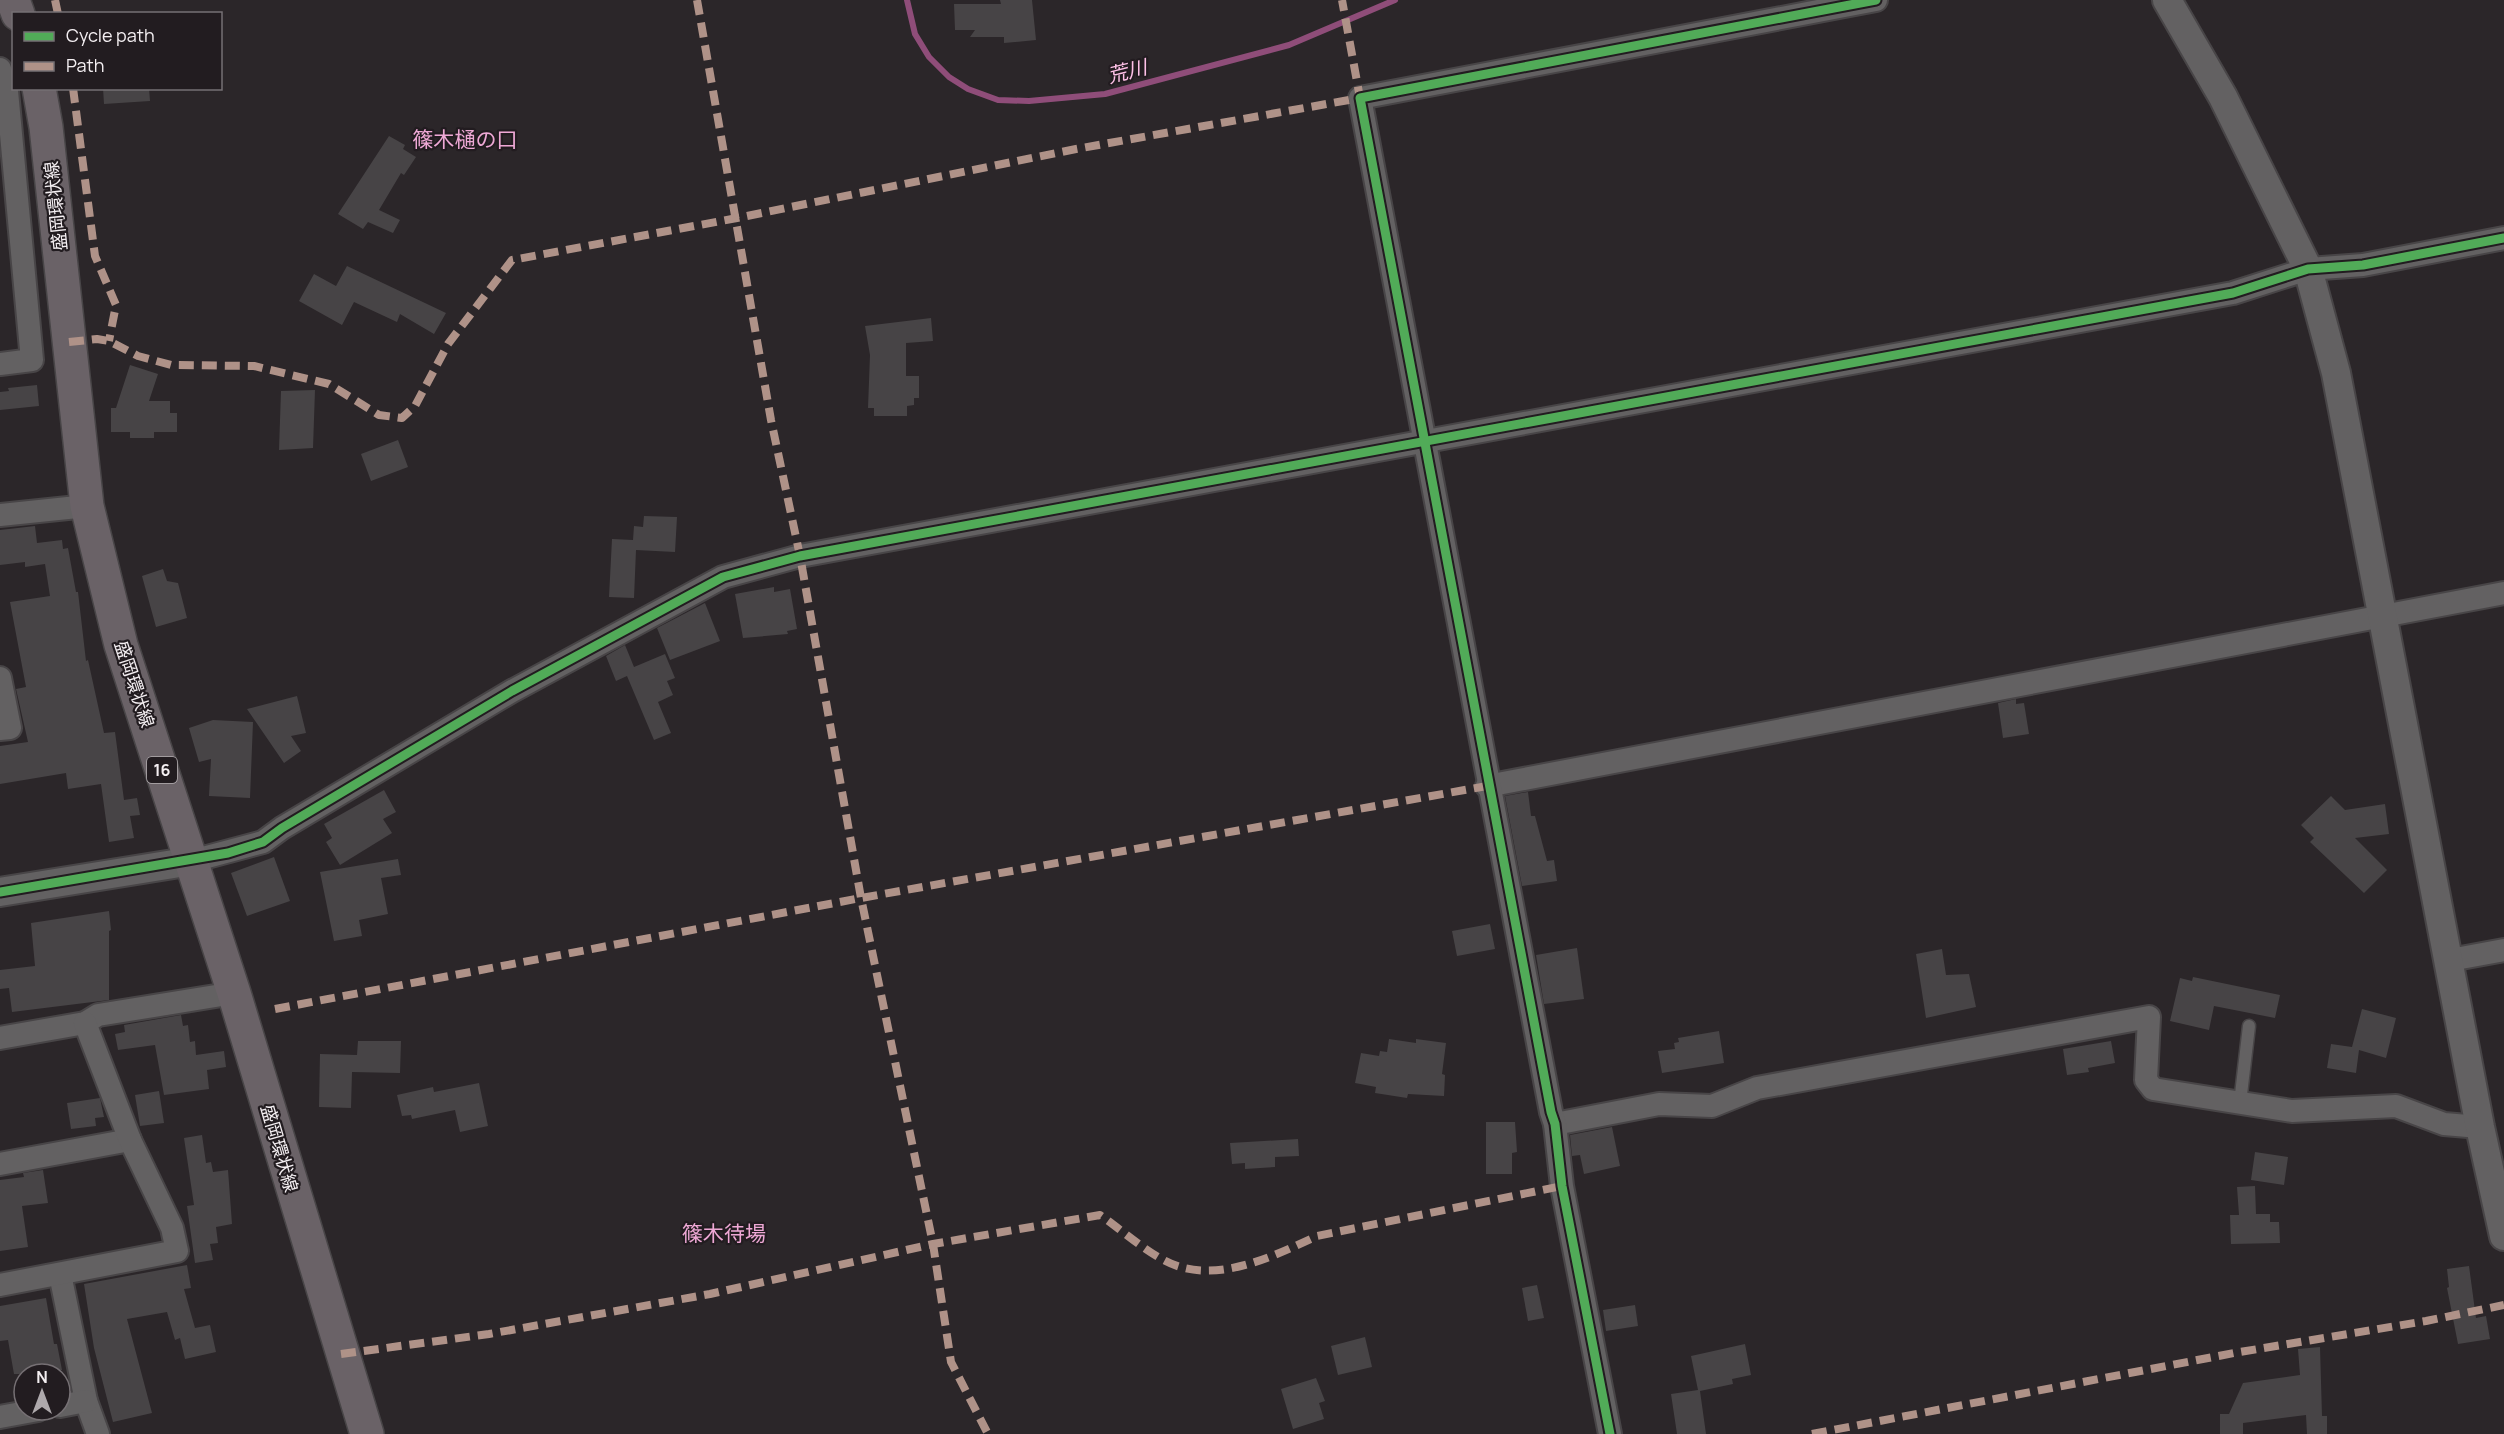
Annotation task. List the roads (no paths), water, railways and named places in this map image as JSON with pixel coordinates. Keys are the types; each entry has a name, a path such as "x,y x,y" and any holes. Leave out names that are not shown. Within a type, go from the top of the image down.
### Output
{"main road":[{"name":"盛岡環状線","path":"39,90 46,127 87,506 121,645 234,993 367,1434"}],"street":[{"path":"1610,1434 1562,1186 1555,1124 1487,786 1360,98 1876,0"},
{"path":"2167,0 2244,138 2308,268 2336,373 2450,960 2480,1127 2504,1236"},
{"path":"0,69 7,91 10,221 32,360 0,364"},
{"path":"0,892 192,861 263,842 282,828 512,691 723,577 800,556 2233,293 2308,268 2363,265 2504,238"},
{"path":"0,515 87,506"},
{"path":"1487,786 2504,593"},
{"path":"0,678 10,728 0,729"},
{"path":"2450,960 2504,950"},
{"path":"0,1038 85,1023 98,1015 234,993"},
{"path":"1555,1124 1659,1104 1712,1106 1757,1088 2149,1017 2146,1080 2153,1089 2292,1111 2396,1106 2444,1124 2480,1127"},
{"path":"0,1285 177,1251 172,1228 130,1140 85,1023"},
{"path":"0,1164 130,1140"},
{"path":"60,1274 86,1401 98,1434"},
{"path":"72,1404 86,1401"}],"lane":[{"path":"2240,1103 2248,1026"}],"waterway":[{"name":"荒川","path":"907,0 915,34 929,57 949,77 968,89 998,100 1029,101 1105,94 1289,45 1395,0"}],"district":[{"name":"篠木樋の口","path":"465,139"},
{"name":"篠木待場","path":"724,1233"}]}
